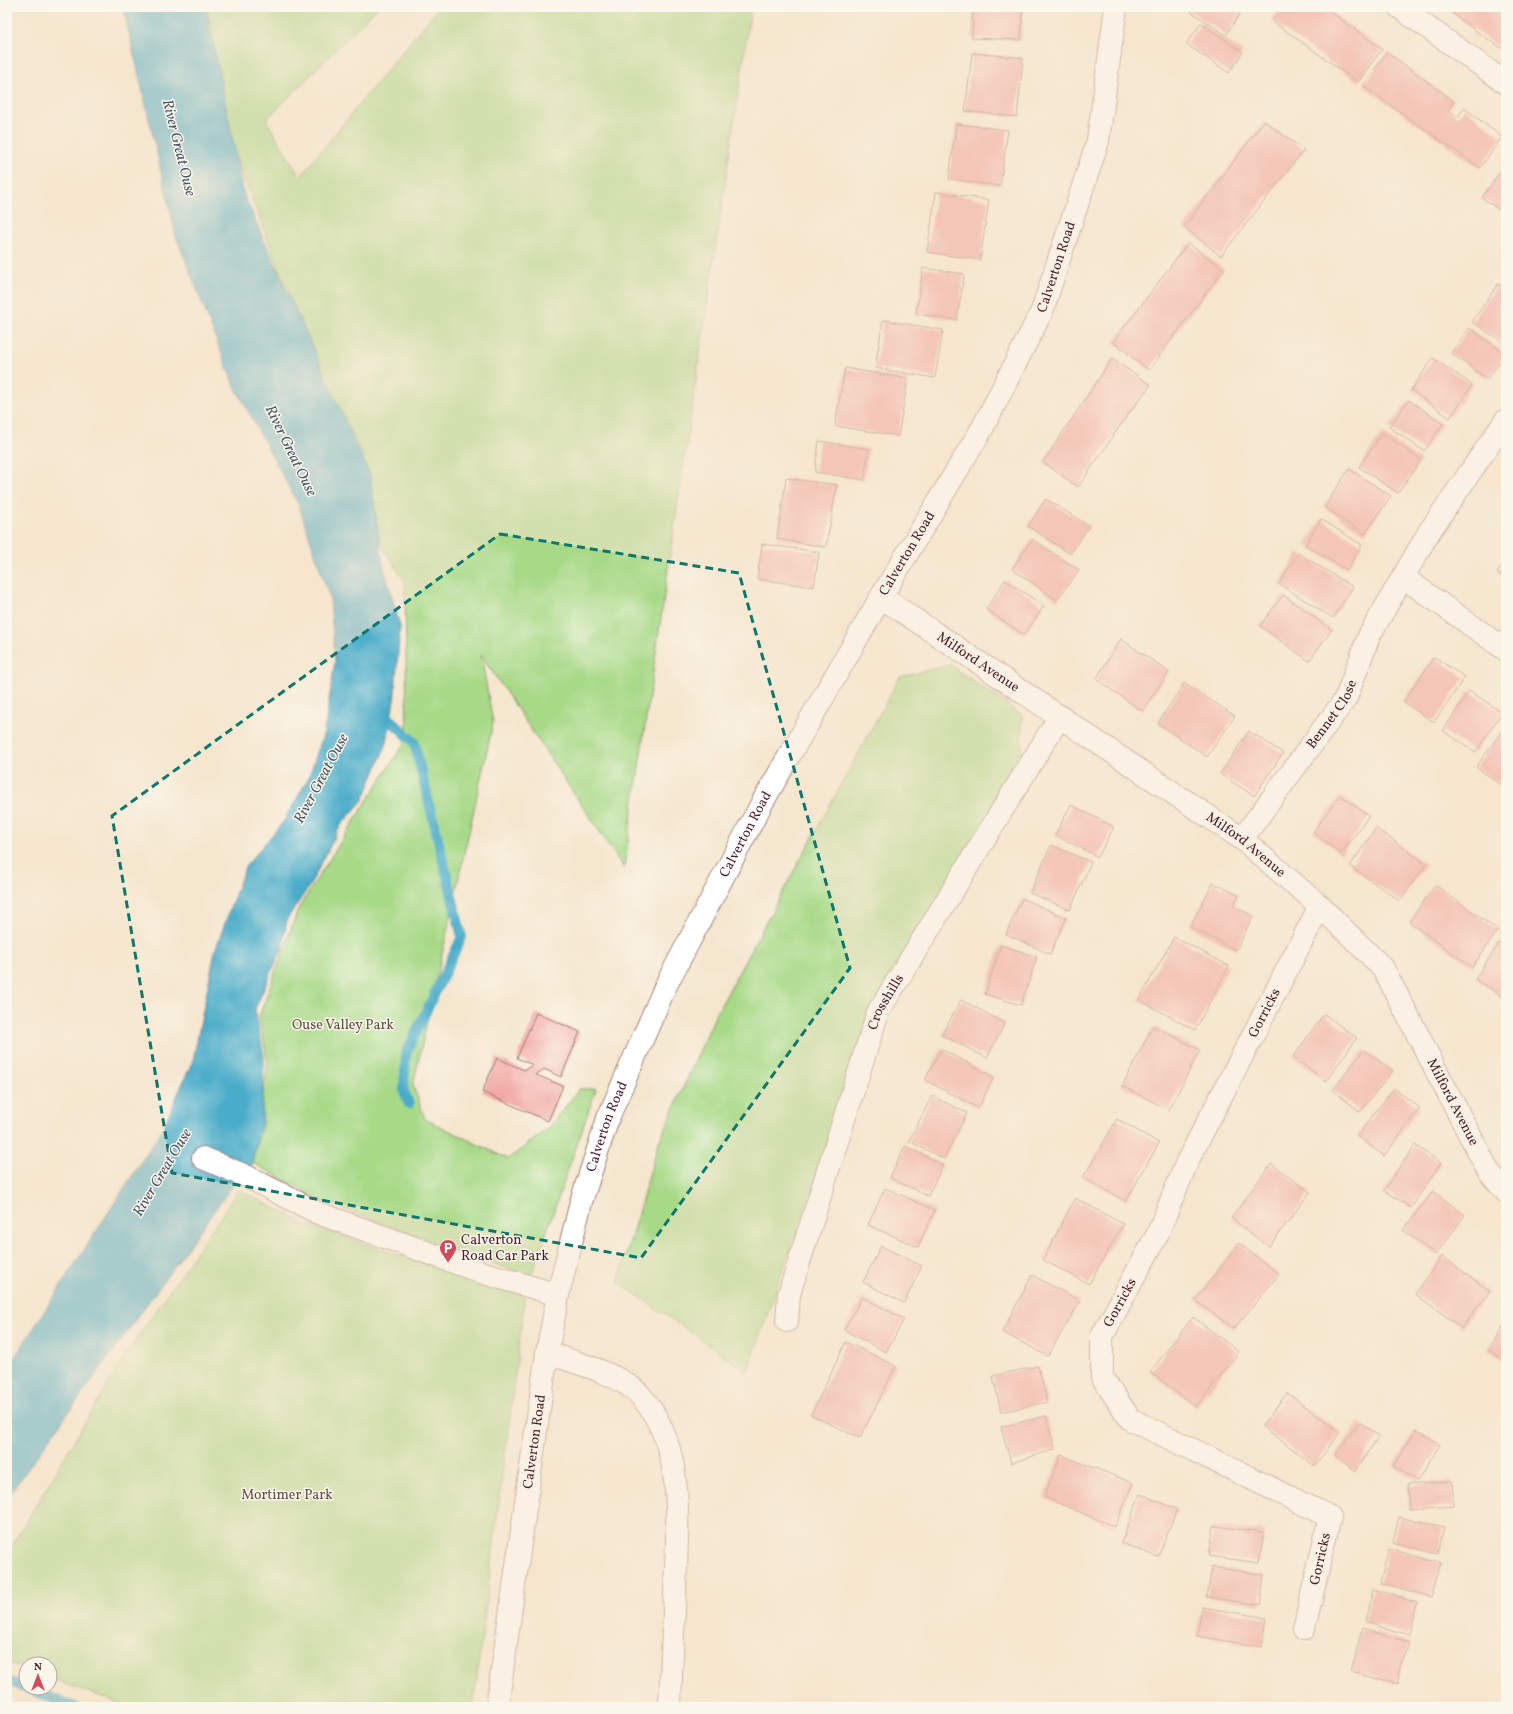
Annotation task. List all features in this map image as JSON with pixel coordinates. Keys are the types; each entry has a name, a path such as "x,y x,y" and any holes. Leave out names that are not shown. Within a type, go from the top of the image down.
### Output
{"street":[{"name":"Calverton Road","path":"497,1707 547,1352 558,1295 581,1202 608,1118 666,985 762,803 881,597 983,427 1042,311 1098,141 1116,7"},
{"path":"1399,7 1506,83"},
{"name":"Bennet Close","path":"1242,839 1346,698 1369,636 1404,578 1429,532 1499,445 1506,420"},
{"path":"1404,578 1506,650"},
{"name":"Milford Avenue","path":"881,597 1242,839 1320,906 1383,968 1489,1172 1506,1192"},
{"name":"Crosshills","path":"787,1321 789,1294 878,1012 1060,716"},
{"name":"Gorricks","path":"1304,1629 1330,1516 1130,1419 1102,1377 1102,1336 1157,1235 1187,1162 1320,906"},
{"path":"203,1158 248,1177 318,1213 481,1272 558,1295"},
{"path":"547,1352 613,1376 639,1394 654,1415 668,1447 673,1467 677,1513 670,1707"}],"highlighted area":[{"path":"500,534 739,573 850,968 641,1258 172,1173 112,816"}],"green space":[{"name":"Ouse Valley Park","path":"188,7 378,7 266,120 300,177 439,7 751,7 624,868 481,655 493,723 413,1085 425,1119 508,1159 548,1129 579,1089 596,1089 531,1277 325,1202 251,1162 268,1064 259,1017 299,907 407,739 405,581 363,517 309,351 268,240 213,99"},
{"path":"950,665 1022,715 1021,765 874,1015 747,1371 618,1282 659,1142 716,1014 900,677"},
{"name":"Mortimer Park","path":"239,1190 308,1225 525,1296 473,1707 129,1707 58,1681 58,1656 18,1656 18,1666 7,1662 7,1554 126,1354"}],"water":[{"name":"River Great Ouse","path":"123,7 206,7 244,195 370,475 383,564 400,626 395,694 387,743 363,800 341,825 310,885 287,919 282,948 255,1009 264,1058 262,1123 251,1167 238,1178 7,1498 7,1369 163,1128 193,1060 215,951 245,867 284,821 308,779 324,733 335,661 330,599 299,506 233,383 176,236"}],"building":[{"path":"973,7 1023,7 1021,40 972,38"},
{"path":"1193,7 1244,7 1226,35 1190,11"},
{"path":"1281,7 1324,7 1382,49 1358,82 1272,21"},
{"path":"1444,7 1506,7 1506,51 1476,31"},
{"path":"1201,23 1243,52 1229,73 1186,44"},
{"path":"1387,52 1454,101 1448,110 1458,117 1464,108 1502,137 1480,168 1363,86"},
{"path":"972,53 1023,58 1017,117 965,111"},
{"path":"1264,121 1304,150 1221,256 1184,227"},
{"path":"956,124 1008,130 1000,186 949,179"},
{"path":"1506,163 1506,214 1482,198"},
{"path":"936,192 989,200 980,260 927,252"},
{"path":"1188,243 1224,269 1149,370 1113,342"},
{"path":"923,268 964,274 957,320 916,314"},
{"path":"1498,284 1506,290 1506,344 1472,322"},
{"path":"883,320 943,330 935,378 875,368"},
{"path":"1469,328 1506,354 1487,379 1451,353"},
{"path":"1433,358 1472,385 1450,418 1411,390"},
{"path":"1112,359 1151,385 1129,413 1078,487 1043,462"},
{"path":"845,368 908,379 898,436 835,426"},
{"path":"1409,400 1443,424 1424,451 1389,427"},
{"path":"1382,433 1421,460 1398,493 1359,467"},
{"path":"819,441 869,449 864,480 815,472"},
{"path":"1349,469 1391,496 1365,534 1324,507"},
{"path":"786,478 837,485 826,547 777,539"},
{"path":"1046,499 1089,526 1070,554 1028,526"},
{"path":"1321,519 1362,545 1347,570 1305,545"},
{"path":"1032,539 1079,570 1057,600 1012,569"},
{"path":"762,544 819,552 814,587 757,579"},
{"path":"1298,553 1353,587 1333,618 1279,584"},
{"path":"1506,559 1506,578 1497,573"},
{"path":"1005,580 1044,606 1024,635 986,609"},
{"path":"1283,595 1332,630 1309,661 1260,626"},
{"path":"1121,639 1169,672 1142,711 1096,679"},
{"path":"1434,657 1465,677 1434,722 1403,702"},
{"path":"1184,683 1235,716 1207,757 1158,723"},
{"path":"1469,691 1502,712 1476,752 1443,731"},
{"path":"1506,726 1506,788 1476,767"},
{"path":"1249,731 1283,753 1254,796 1220,774"},
{"path":"1340,795 1369,816 1341,854 1313,832"},
{"path":"1071,805 1114,827 1098,857 1055,835"},
{"path":"1376,828 1426,864 1400,901 1350,866"},
{"path":"1051,845 1091,862 1070,910 1030,893"},
{"path":"1213,883 1239,895 1233,906 1253,916 1236,950 1190,927"},
{"path":"1435,885 1498,930 1472,967 1409,922"},
{"path":"1022,898 1066,918 1050,954 1006,934"},
{"path":"1174,937 1229,966 1195,1030 1139,1000"},
{"path":"1499,943 1506,948 1506,999 1475,979"},
{"path":"1001,945 1037,957 1021,1005 985,994"},
{"path":"961,1000 1005,1023 987,1058 942,1035"},
{"path":"536,1013 580,1032 561,1077 544,1069 536,1075 563,1086 548,1121 482,1092 497,1058 524,1070 533,1065 517,1058"},
{"path":"1324,1014 1357,1038 1326,1081 1293,1057"},
{"path":"1153,1026 1200,1050 1169,1110 1122,1086"},
{"path":"941,1049 994,1077 978,1108 925,1080"},
{"path":"1364,1050 1393,1071 1360,1112 1333,1090"},
{"path":"1394,1088 1420,1108 1384,1156 1357,1136"},
{"path":"932,1096 967,1113 944,1159 909,1141"},
{"path":"1117,1119 1159,1143 1126,1201 1083,1178"},
{"path":"1415,1145 1441,1163 1411,1208 1384,1190"},
{"path":"905,1146 943,1165 928,1196 890,1178"},
{"path":"1271,1164 1310,1192 1269,1247 1231,1218"},
{"path":"885,1188 935,1210 918,1247 868,1225"},
{"path":"1433,1191 1465,1215 1436,1255 1403,1230"},
{"path":"1075,1198 1123,1224 1089,1284 1043,1260"},
{"path":"1239,1243 1279,1274 1234,1329 1195,1300"},
{"path":"881,1246 922,1266 904,1303 863,1282"},
{"path":"1442,1256 1490,1291 1462,1328 1415,1294"},
{"path":"1032,1275 1080,1301 1048,1356 1002,1332"},
{"path":"862,1297 904,1319 886,1352 844,1330"},
{"path":"1193,1317 1239,1352 1196,1407 1150,1372"},
{"path":"1506,1322 1506,1361 1488,1350"},
{"path":"846,1342 896,1366 860,1438 811,1415"},
{"path":"1038,1366 1047,1402 1001,1412 993,1376"},
{"path":"1287,1393 1340,1432 1315,1466 1262,1426"},
{"path":"1046,1416 1055,1449 1011,1463 1001,1427"},
{"path":"1359,1422 1379,1436 1355,1471 1335,1456"},
{"path":"1416,1430 1440,1445 1417,1481 1393,1466"},
{"path":"1061,1455 1133,1483 1115,1527 1044,1497"},
{"path":"1452,1481 1454,1506 1409,1509 1407,1485"},
{"path":"1140,1494 1177,1509 1158,1557 1121,1543"},
{"path":"1399,1517 1444,1528 1438,1554 1393,1543"},
{"path":"1214,1526 1264,1532 1259,1563 1209,1556"},
{"path":"1389,1549 1441,1563 1432,1598 1380,1584"},
{"path":"1212,1567 1264,1575 1260,1605 1207,1597"},
{"path":"1373,1589 1419,1603 1409,1635 1364,1622"},
{"path":"1202,1607 1267,1618 1262,1647 1197,1636"},
{"path":"1362,1629 1409,1642 1397,1684 1351,1671"}],"waterway":[{"path":"382,712 414,742 462,937 406,1053 404,1091 409,1104"},
{"path":"7,1681 75,1707"}],"place":[{"name":"Calverton Road Car Park","path":"448,1263"}]}
